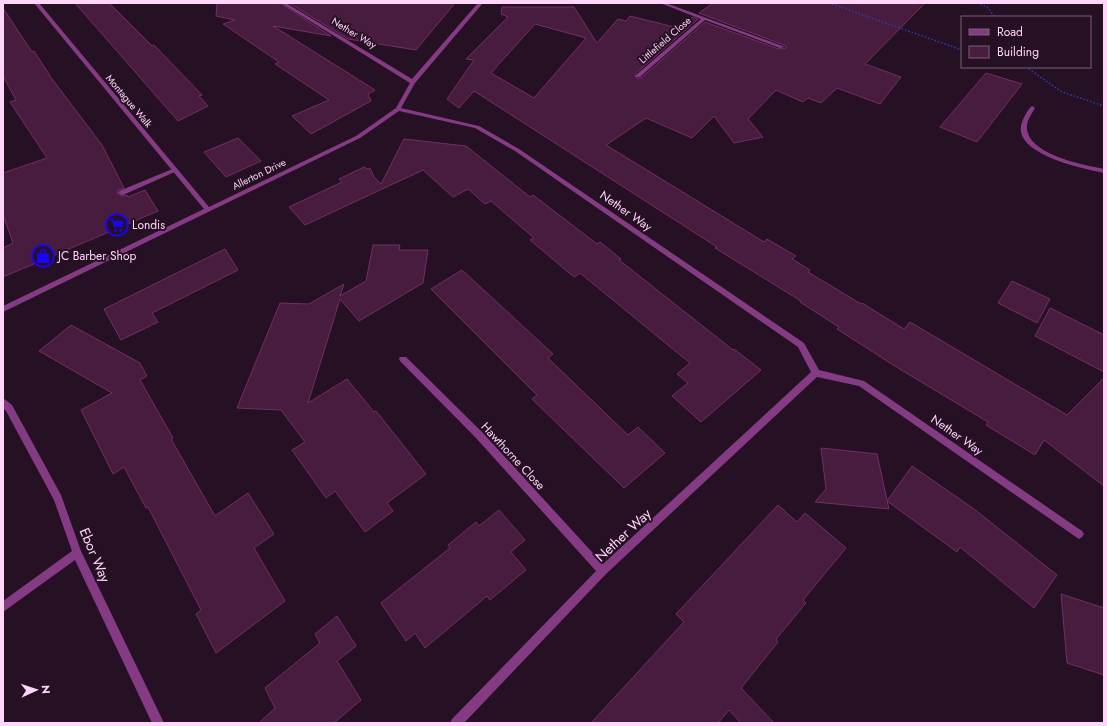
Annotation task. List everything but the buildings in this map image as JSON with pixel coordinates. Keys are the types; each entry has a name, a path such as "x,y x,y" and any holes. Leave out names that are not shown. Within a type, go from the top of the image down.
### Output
{"street":[{"name":"Montague Walk","path":"36,3 208,210"},
{"name":"Nether Way","path":"283,3 413,82"},
{"name":"Allerton Drive","path":"3,309 358,137 398,109 413,82 481,3"},
{"name":"Littlefield Close","path":"662,3 782,47"},
{"name":"Littlefield Close","path":"638,76 705,18"},
{"path":"1032,108 1024,125 1026,137 1037,149 1061,161 1104,171"},
{"name":"Nether Way","path":"398,109 477,128 518,150 801,345 816,373 861,383 1078,534"},
{"path":"121,193 175,170"},
{"name":"Hawthorne Close","path":"403,359 479,435 603,571"},
{"name":"Nether Way","path":"456,723 603,571 816,373"},
{"name":"Ebor Way","path":"3,402 10,408 58,498 77,552 158,723"},
{"path":"3,607 77,552"}],"path":[{"path":"829,3 961,50"},
{"path":"977,3 987,7 994,16"},
{"path":"1027,68 1062,92 1104,106"}],"place":[{"name":"Londis","path":"117,225"},
{"name":"JC Barber Shop","path":"43,256"}]}
